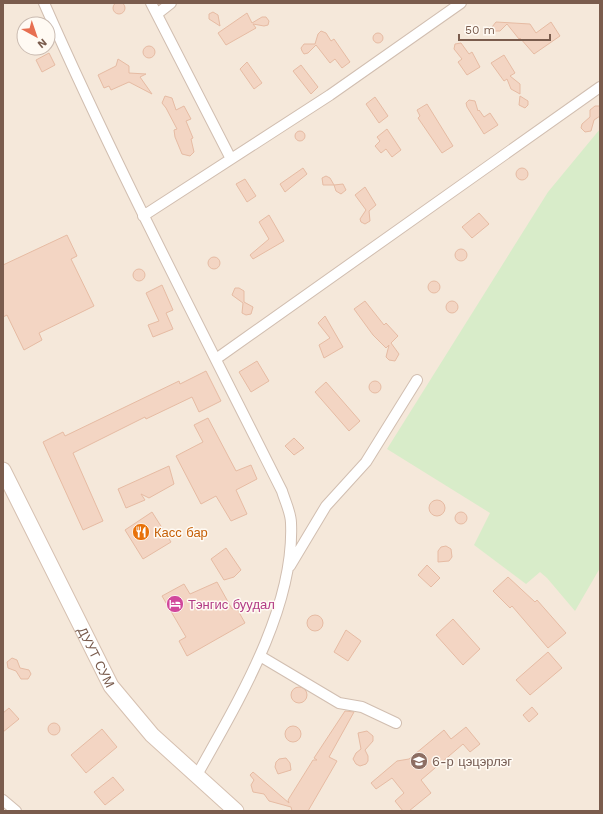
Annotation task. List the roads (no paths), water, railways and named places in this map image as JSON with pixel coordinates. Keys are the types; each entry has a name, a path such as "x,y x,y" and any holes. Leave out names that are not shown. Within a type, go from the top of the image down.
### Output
{"main road":[{"name":"ДУУТ СУМ","path":"3,470 111,686 152,735 236,811"}],"street":[{"path":"44,3 76,76 143,216 282,491 292,522 289,569 270,632 243,693 196,775"},
{"path":"151,3 231,159"},
{"path":"156,14 171,3"},
{"path":"143,216 330,95 462,3"},
{"path":"216,359 600,87"},
{"path":"289,569 326,506 366,462 417,380"},
{"path":"260,656 339,703 362,707 396,723"},
{"path":"3,800 16,811"}],"place":[{"name":"Касс бар","path":"141,532"},
{"name":"Тэнгис буудал","path":"175,604"},
{"name":"6-р цэцэрлэг","path":"419,761"}]}
